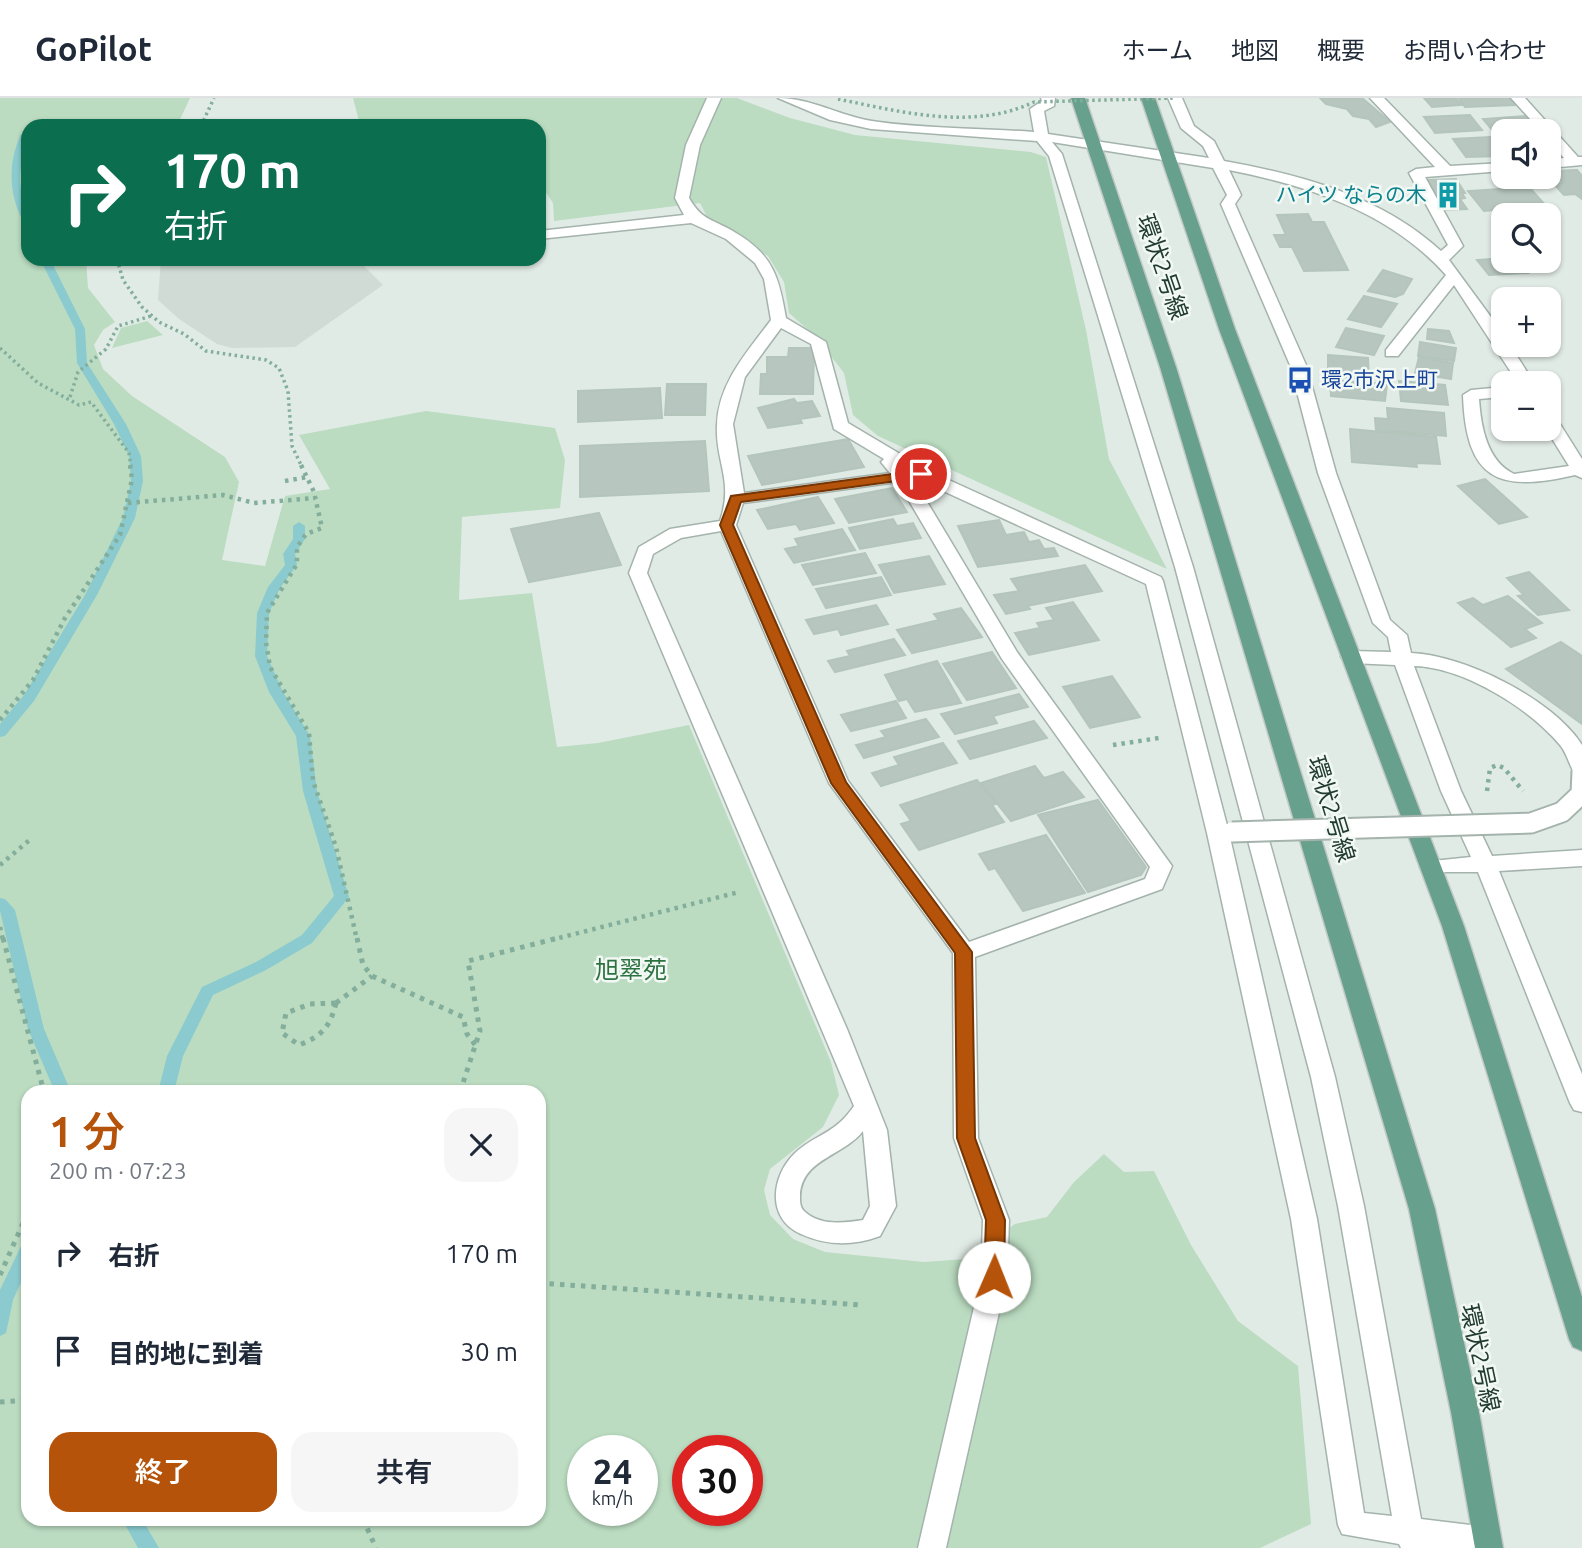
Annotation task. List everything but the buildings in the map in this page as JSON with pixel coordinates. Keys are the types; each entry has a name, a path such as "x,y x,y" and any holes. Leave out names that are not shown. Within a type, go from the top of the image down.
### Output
{"main road":[{"name":"環状2号線","path":"1077,98 1168,367 1333,906 1422,1209 1465,1412 1488,1544"},
{"name":"環状2号線","path":"1148,98 1227,330 1453,926 1582,1339"}],"street":[{"path":"694,218 682,198 693,145 714,98"},
{"path":"785,98 835,117 871,125 1091,143 1219,164 1297,182 1384,218 1421,241 1454,275 1518,371"},
{"path":"1048,98 1049,103 1037,109 1042,138 1045,148 1055,154 1184,567 1323,1077 1351,1206 1401,1496 1413,1541"},
{"path":"1176,98 1188,128 1209,144 1234,195 1228,204 1298,365 1327,473 1382,623 1397,635 1402,658 1451,790 1486,866 1582,1103"},
{"path":"1377,98 1446,171"},
{"path":"1518,98 1537,119"},
{"path":"1561,145 1578,161"},
{"path":"1441,259 1456,246 1416,173 1491,168"},
{"path":"546,234 694,218 731,236 761,260 772,279 779,320 737,377 725,424 736,499 727,525 839,783 964,952 966,1138 996,1220 994,1277 932,1548"},
{"path":"1392,354 1454,275"},
{"path":"779,320 818,342 840,425 912,475 1154,581 1225,833 1304,1219 1352,1525 1413,1541 1488,1544"},
{"path":"1491,393 1471,395 1477,437 1491,465 1507,478 1546,477 1581,470 1561,439"},
{"path":"736,499 912,475"},
{"path":"912,475 1009,655 1161,866 1154,884 964,952"},
{"path":"727,525 676,533 645,551 638,573 772,883 866,1107 875,1130 883,1206 871,1229 843,1235 817,1231 795,1219 786,1202 791,1178 805,1158 848,1132 866,1107"},
{"path":"1225,833 1531,823 1562,812 1581,794 1582,770 1572,745 1550,721 1486,678 1432,660 1351,657"},
{"path":"1431,867 1486,866 1582,858"}],"path":[{"path":"204,119 214,98"},
{"path":"838,99 966,116 1001,115 1023,109 1034,102 1176,98"},
{"path":"119,266 123,280 151,316 184,334 206,351 223,356 266,360 279,368 288,391 292,446 315,498 322,528 306,534 298,547 297,564 267,614 266,642 270,667 309,733 313,780 335,847 362,965 372,976 463,1017 467,1034 476,1046"},
{"path":"69,397 78,372 106,349 118,326 151,316"},
{"path":"0,348 38,383 69,397 79,405 91,402 129,453 132,480 120,535 65,618 33,680 0,720"},
{"path":"285,481 307,477"},
{"path":"128,503 223,495 254,503 315,498"},
{"path":"1489,783 1490,768 1497,765 1504,768 1530,800"},
{"path":"0,865 16,855 32,838"},
{"path":"462,1085 480,1031 468,961 772,883"},
{"path":"0,928 42,1085"},
{"path":"336,1003 331,1023 317,1038 299,1045 282,1033 286,1013 310,1004 336,1003 372,976"},
{"path":"0,1275 21,1228"},
{"path":"546,1283 861,1305"},
{"path":"3,1402 21,1401"},
{"path":"366,1526 376,1548"}],"shaded area":[{"path":"160,266 364,266 383,285 295,347 232,348 217,344 179,319 158,300"}],"green space":[{"name":"旭翠苑","path":"0,98 190,98 180,119 21,119 21,266 86,266 88,288 115,322 103,330 94,345 103,369 132,396 225,457 239,482 222,560 265,566 285,496 330,489 299,435 426,411 555,428 565,460 560,508 462,517 459,600 532,593 557,747 598,743 689,725 831,1062 839,1095 823,1127 770,1169 764,1190 770,1215 793,1239 825,1252 924,1262 966,1259 1015,1224 1047,1217 1074,1182 1104,1154 1124,1172 1154,1171 1191,1245 1238,1321 1298,1366 1311,1524 1260,1548 0,1548"},
{"path":"353,98 737,98 790,118 855,135 1031,152 1046,157 1086,330 1109,459 1167,569 878,436 853,415 844,373 816,337 789,313 784,282 768,256 710,223 700,203 554,221 553,203 546,192 546,119 358,119"},
{"path":"147,321 163,335 112,348 121,328"}],"waterway":[{"path":"21,146 16,169 21,206"},
{"path":"0,733 29,698 91,595 129,518 137,481 135,456 120,424 82,363 80,329 48,266"},
{"path":"168,1085 175,1056 207,991 261,966 307,939 342,897 310,791 303,736 276,692 261,656 263,613 274,587 291,565 289,554 299,539 299,526"},
{"path":"0,903 8,910 36,1029 60,1085"},
{"path":"0,1328 4,1300 21,1264"},
{"path":"135,1526 149,1548"}],"place":[{"name":"ハイツ ならの木","path":"1448,195"},
{"name":"環2市沢上町","path":"1300,380"}],"route":[{"path":"921,474 736,499 727,525 839,783 964,952 966,1138 996,1220 994,1277"}]}
